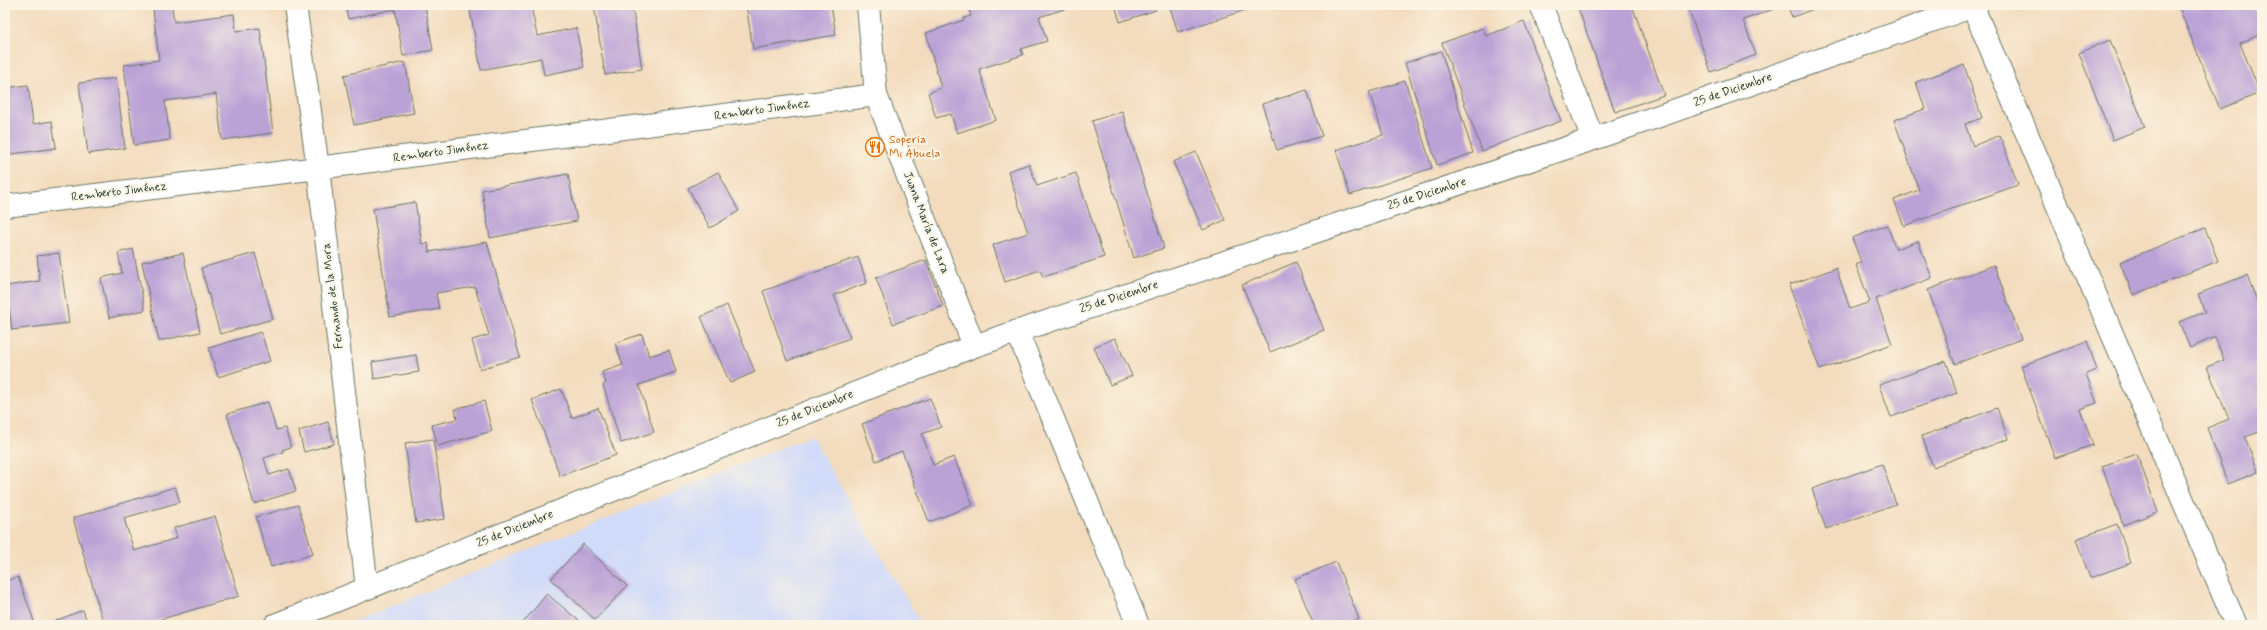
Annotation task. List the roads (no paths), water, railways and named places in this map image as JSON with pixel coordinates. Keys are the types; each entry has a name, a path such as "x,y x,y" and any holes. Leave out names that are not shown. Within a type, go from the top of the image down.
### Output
{"street":[{"name":"Fernando de la Mora","path":"295,5 318,168 367,588"},
{"name":"Juana María de Lara","path":"868,5 876,95 974,346"},
{"path":"1541,5 1593,139"},
{"path":"1975,6 2236,625"},
{"name":"25 de Diciembre","path":"275,625 974,346 1593,139 1975,6"},
{"name":"Remberto Jiménez","path":"5,206 318,168 876,95"},
{"path":"1017,331 1138,625"}],"place":[{"name":"Soperia Mi Abuela","path":"875,147"}]}
